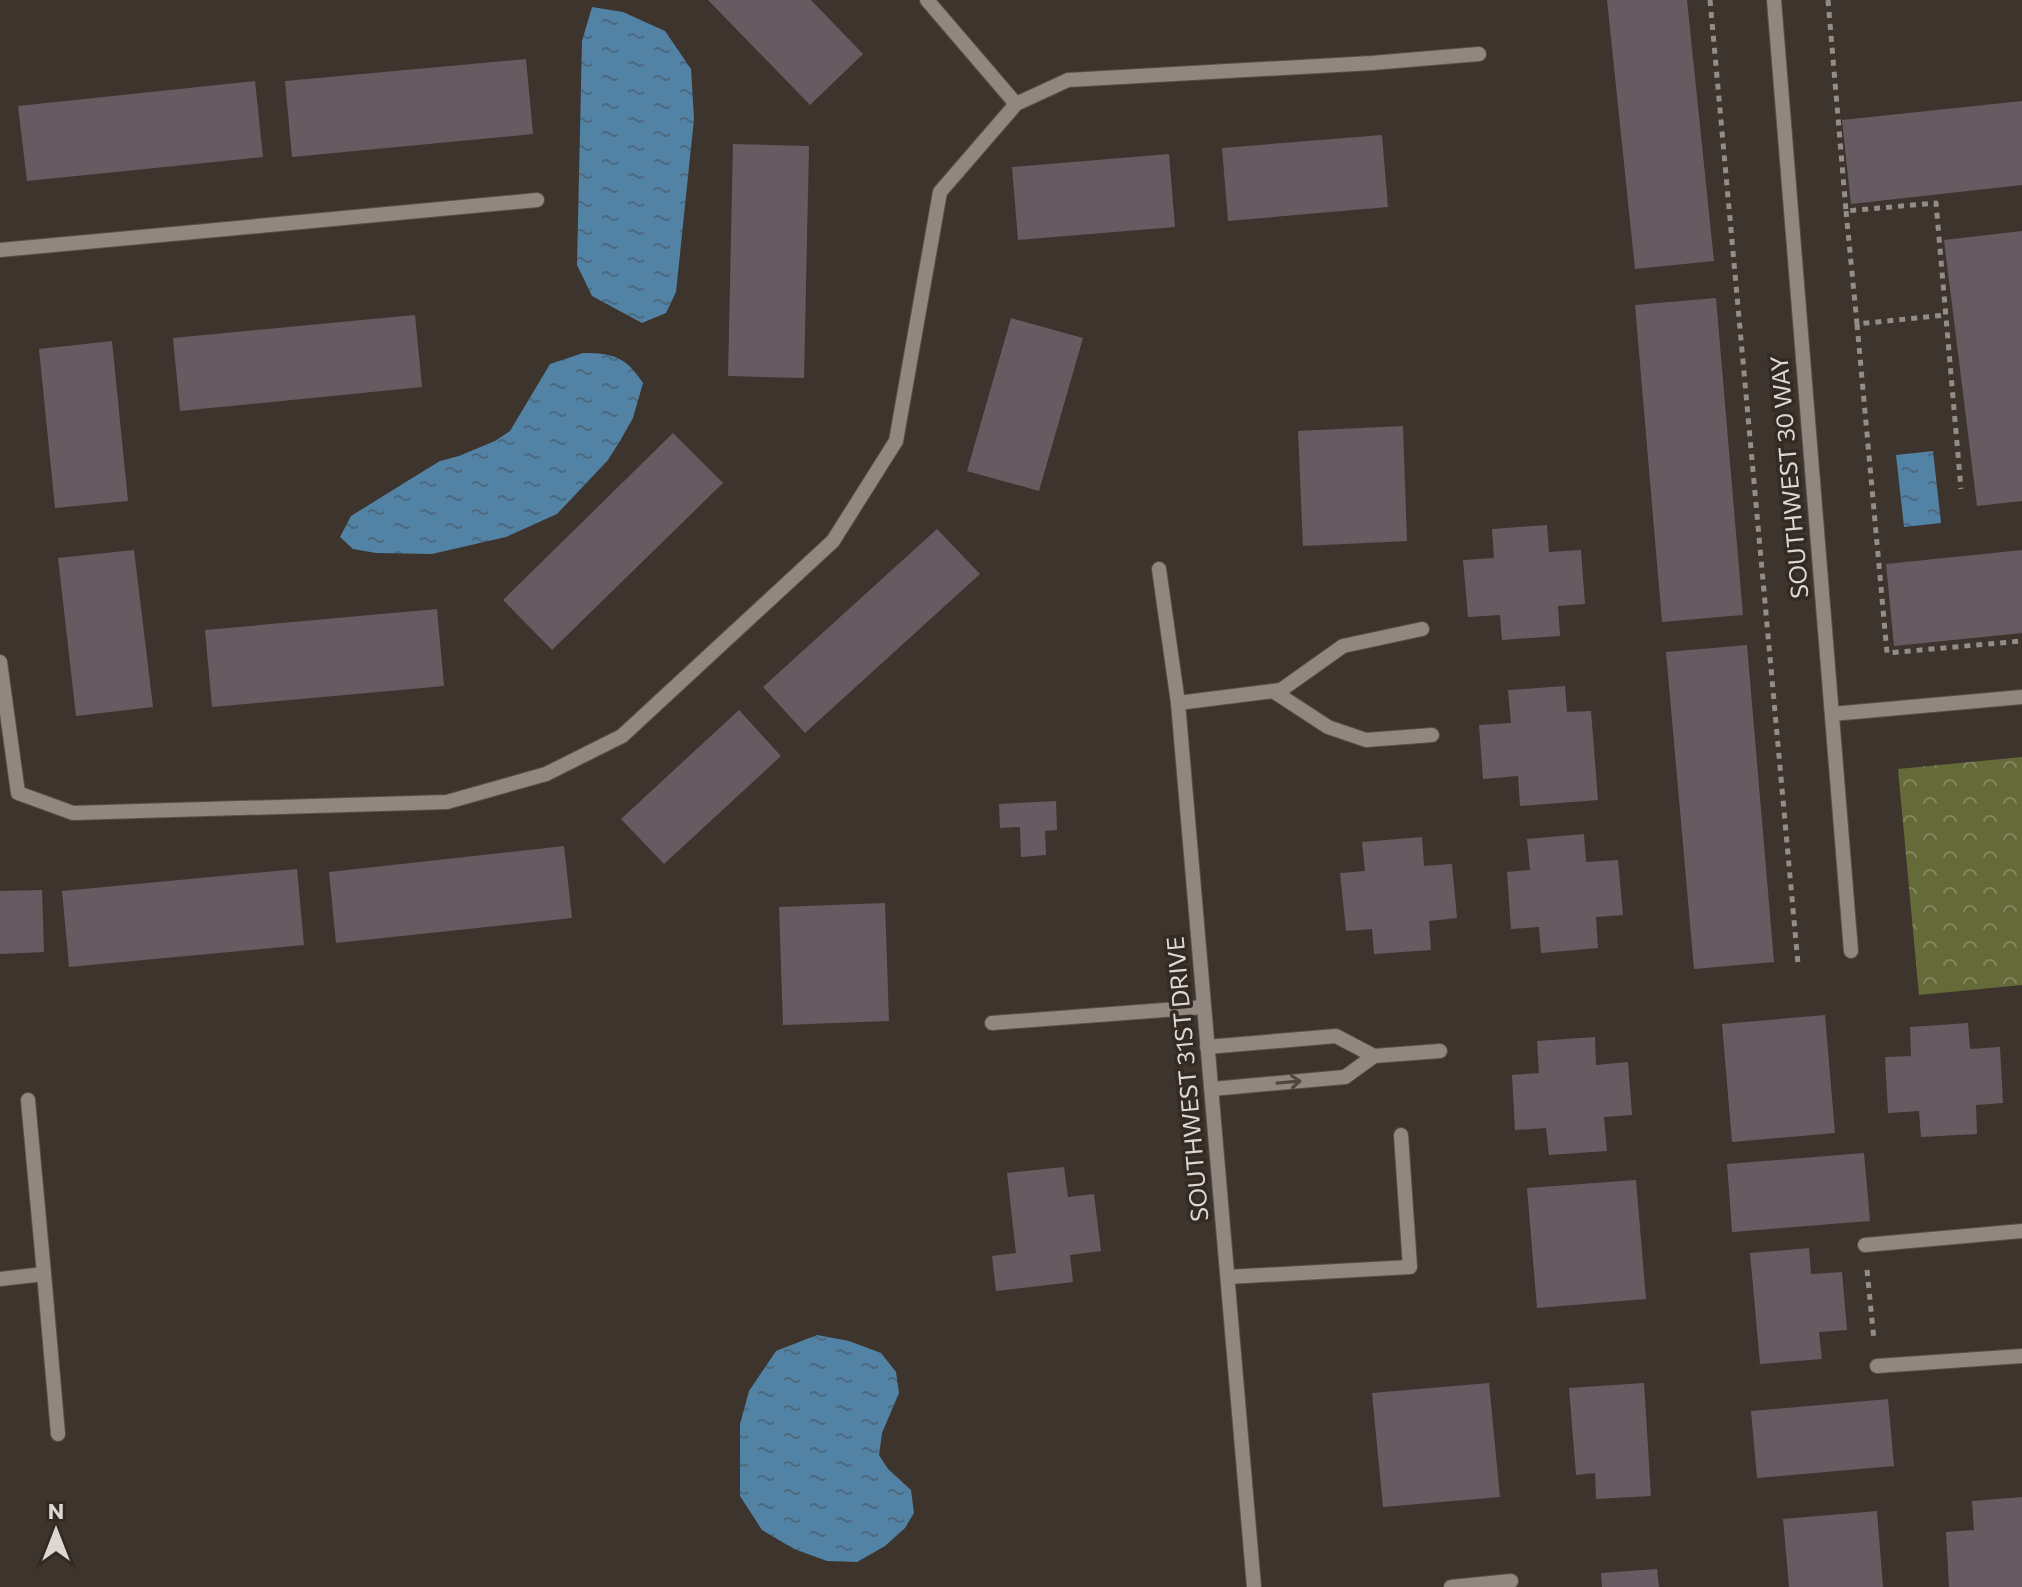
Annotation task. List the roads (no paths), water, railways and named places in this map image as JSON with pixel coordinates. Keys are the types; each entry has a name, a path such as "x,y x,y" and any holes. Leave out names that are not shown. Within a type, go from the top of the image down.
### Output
{"street":[{"path":"927,0 1016,104"},
{"name":"SOUTHWEST 30 WAY","path":"1774,0 1851,951"},
{"path":"0,662 18,793 73,813 447,802 546,774 622,736 833,541 896,441 940,192 1016,104 1068,80 1479,54"},
{"path":"0,250 537,200"},
{"name":"SOUTHWEST 31ST DRIVE","path":"1159,569 1178,703 1254,1587"},
{"path":"1178,703 1281,690 1343,646 1422,629"},
{"path":"1273,691 1328,727 1366,740 1432,735"},
{"path":"1832,714 2022,697"},
{"path":"992,1023 1204,1007"},
{"path":"1207,1047 1336,1036 1374,1056"},
{"path":"1212,1089 1345,1077 1374,1056 1440,1051"},
{"path":"28,1100 58,1434"},
{"path":"1228,1277 1410,1267 1401,1135"},
{"path":"1865,1245 2022,1231"},
{"path":"0,1279 44,1274"},
{"path":"1877,1366 2022,1356"},
{"path":"1451,1587 1511,1581"}],"water":[{"path":"592,7 623,12 665,31 691,69 694,119 676,292 666,313 642,323 592,296 577,265 582,41"},
{"path":"583,353 618,358 631,367 643,383 633,418 608,460 557,514 506,537 432,554 376,553 353,549 340,537 351,516 440,461 495,441 510,431 550,364"},
{"path":"1933,451 1941,523 1904,527 1896,455"},
{"path":"817,1335 849,1341 881,1353 896,1372 899,1393 882,1433 879,1455 888,1469 911,1490 914,1513 905,1528 885,1546 857,1562 827,1561 794,1549 762,1530 740,1496 740,1424 749,1391 776,1351"}]}
